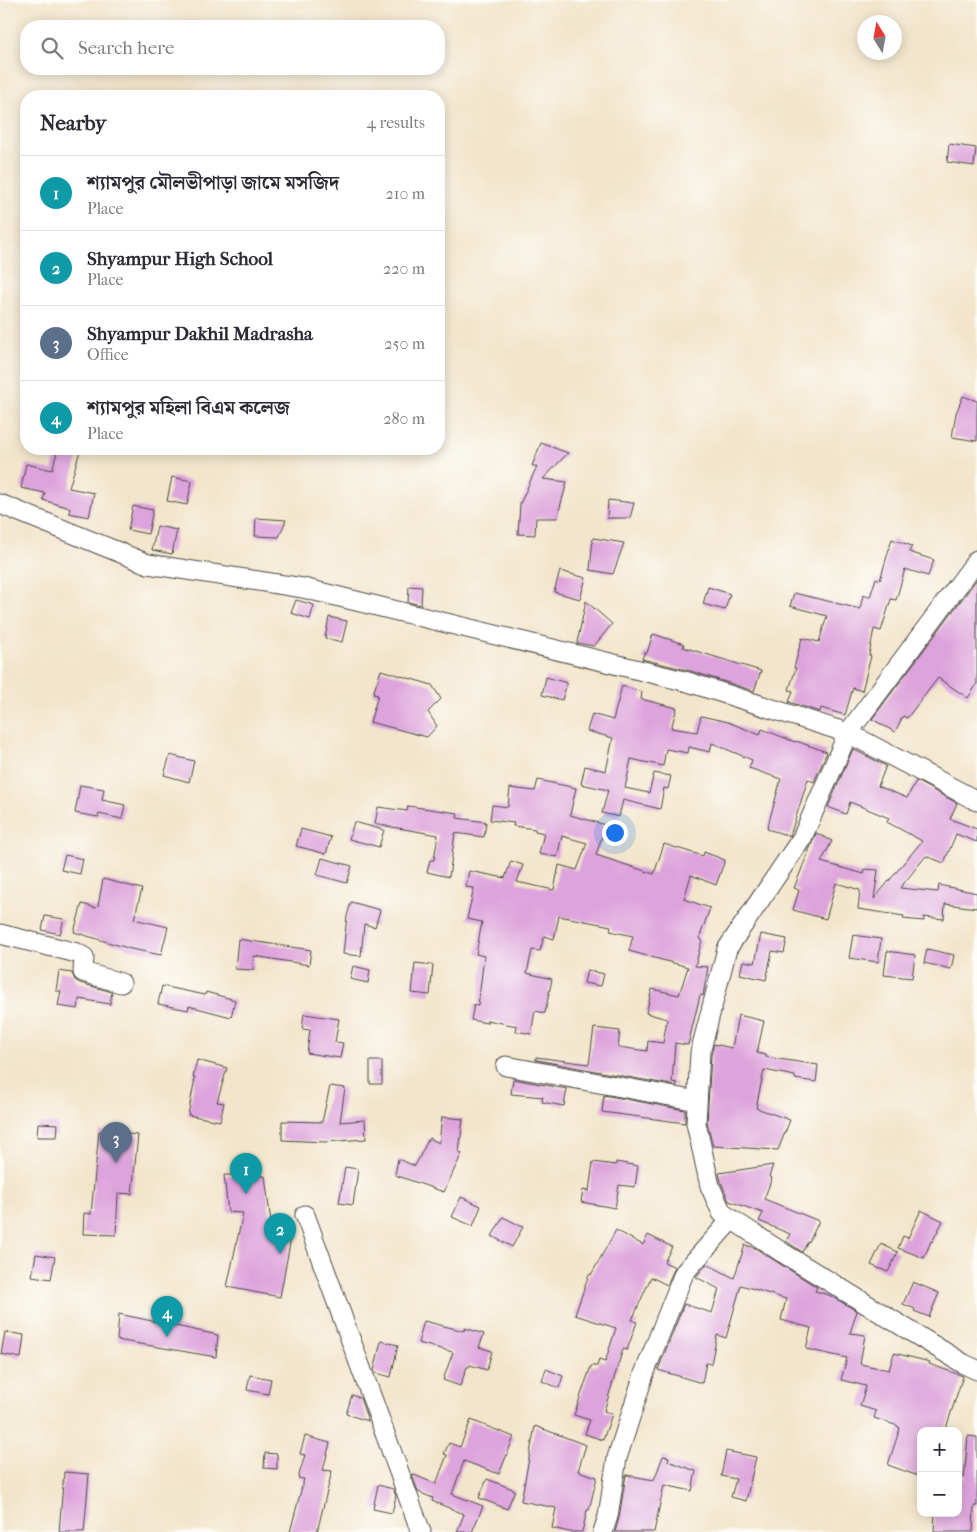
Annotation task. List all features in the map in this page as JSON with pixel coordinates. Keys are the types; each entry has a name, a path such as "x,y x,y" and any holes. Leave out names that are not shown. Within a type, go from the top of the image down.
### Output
{"street":[{"path":"0,504 148,564 302,588 688,682 848,733 977,801"},
{"path":"977,560 848,733 802,838 727,949 700,1053 696,1123 710,1186 722,1213 782,1253 964,1364 977,1370"},
{"path":"0,934 77,953 84,958 83,972 121,983"},
{"path":"506,1066 697,1101"},
{"path":"305,1215 421,1532"},
{"path":"603,1532 608,1516 620,1449 644,1374 684,1273 731,1220"}],"building":[{"path":"949,144 976,148 974,166 947,162"},
{"path":"963,396 977,401 977,441 952,437 956,413"},
{"path":"541,443 568,453 543,479 567,482 557,518 536,518 535,535 518,534 520,504 537,466 532,466"},
{"path":"56,455 79,455 69,488 94,493 89,517 69,513 70,508 43,500 45,493 21,488 26,464 52,470"},
{"path":"172,477 192,481 187,505 167,501"},
{"path":"608,500 634,503 630,518 607,518"},
{"path":"133,506 153,510 148,534 128,530"},
{"path":"256,518 286,520 279,537 255,536"},
{"path":"157,526 177,530 172,554 152,550"},
{"path":"593,538 624,543 613,574 590,570"},
{"path":"892,539 912,546 909,552 934,560 928,576 905,569 896,600 891,599 881,631 874,629 869,655 871,656 862,691 853,688 845,715 821,708 820,712 789,702 793,691 789,690 802,638 819,642 827,616 790,606 794,593 860,609 863,595 870,597 876,578 880,580"},
{"path":"560,571 586,578 580,599 554,592"},
{"path":"977,579 977,684 968,698 938,678 907,718 903,716 895,732 872,719"},
{"path":"409,586 422,587 421,605 408,602"},
{"path":"708,587 730,594 725,610 703,604"},
{"path":"296,600 314,605 310,619 291,613"},
{"path":"586,601 612,624 594,646 577,643"},
{"path":"329,617 347,621 342,642 325,638"},
{"path":"653,634 684,644 683,647 761,671 754,691 691,671 642,659 644,653 647,653"},
{"path":"381,670 432,685 441,699 428,712 437,726 427,737 370,722 378,695 373,694"},
{"path":"546,677 567,683 562,700 542,695"},
{"path":"622,686 642,692 641,699 677,708 671,728 697,732 701,716 728,722 760,735 762,729 827,752 814,782 808,779 790,836 767,829 781,779 749,768 752,760 712,743 710,752 689,747 688,753 666,749 663,766 631,759 625,788 649,793 654,773 671,776 668,789 664,788 660,809 623,800 619,817 602,813 608,790 581,784 585,766 606,771 613,738 587,731 592,714 613,720"},
{"path":"853,749 886,766 878,786 907,798 916,781 957,803 950,819 977,829 977,842 956,834 944,863 926,856 900,888 938,892 939,885 977,893 977,908 945,904 944,919 924,917 924,921 903,919 904,916 858,909 860,890 836,883 826,919 793,910 799,890 794,888 816,833 832,841 821,862 864,874 865,869 878,870 874,899 922,841 887,822 889,818 850,802 846,814 828,807"},
{"path":"170,755 194,761 189,782 164,775"},
{"path":"538,780 576,788 570,815 606,825 596,855 654,874 664,844 703,856 704,852 725,860 716,885 691,875 684,899 710,908 699,939 702,940 695,966 708,967 703,996 700,995 688,1045 675,1043 672,1082 677,1083 677,1086 536,1060 536,1057 589,1064 594,1028 620,1031 618,1047 647,1051 648,1041 663,1043 667,1019 646,1013 652,989 679,995 688,967 629,951 633,936 610,931 611,926 559,916 554,939 544,936 540,951 532,950 527,973 552,979 545,1013 535,1011 531,1034 516,1031 517,1026 487,1020 487,1023 471,1020 474,1005 478,1006 484,956 476,954 482,922 467,919 474,888 466,887 469,871 505,878 511,861 523,865 517,882 554,890 559,865 577,870 587,843 562,836 557,857 539,854 544,833 535,831 535,829 513,826 514,823 490,820 492,805 508,807 510,788 535,791"},
{"path":"80,785 104,789 102,800 125,805 122,819 99,814 98,817 75,813"},
{"path":"408,806 458,813 457,818 486,822 484,837 455,833 449,877 427,872 430,860 434,860 438,835 375,824 378,807 407,811"},
{"path":"354,822 384,830 379,847 349,839"},
{"path":"301,829 331,837 326,854 296,846"},
{"path":"65,855 83,859 80,874 61,870"},
{"path":"322,858 352,866 347,883 317,875"},
{"path":"103,879 142,889 134,919 168,927 161,955 131,949 74,932 82,904 96,908 98,906"},
{"path":"351,902 380,910 375,927 364,924 361,956 343,954 347,916"},
{"path":"45,916 64,919 60,934 42,930"},
{"path":"761,934 787,939 784,953 772,951 766,980 740,974 743,961 755,963"},
{"path":"853,935 881,939 878,962 849,958"},
{"path":"238,939 311,950 309,965 254,956 253,970 235,969"},
{"path":"927,949 954,955 951,969 924,963"},
{"path":"887,951 915,955 912,978 884,975"},
{"path":"415,963 433,965 430,995 412,993"},
{"path":"353,966 370,970 368,983 350,979"},
{"path":"587,970 604,974 601,986 584,983"},
{"path":"59,971 72,973 75,980 80,983 112,992 110,1004 79,999 78,1009 58,1006 61,991 56,991"},
{"path":"162,986 205,995 206,992 235,1000 231,1017 189,1006 188,1010 158,1004"},
{"path":"304,1014 339,1019 335,1042 343,1043 340,1058 307,1053 310,1030 302,1029"},
{"path":"738,1015 764,1021 757,1053 766,1055 766,1057 818,1065 816,1082 795,1079 795,1076 764,1070 756,1108 790,1120 778,1150 713,1146 707,1122 711,1055 714,1044 732,1048"},
{"path":"197,1060 227,1068 217,1102 224,1103 220,1121 188,1115"},
{"path":"370,1061 382,1061 382,1084 370,1084"},
{"path":"513,1079 567,1089 564,1106 542,1102 543,1097 511,1094"},
{"path":"330,1086 345,1088 340,1122 365,1120 366,1139 325,1142 282,1140 282,1121 322,1122"},
{"path":"604,1095 685,1110 685,1123 602,1112"},
{"path":"442,1117 463,1119 459,1152 462,1153 444,1192 395,1175 398,1159 415,1166 429,1138 439,1143"},
{"path":"38,1123 58,1124 57,1137 37,1137"},
{"path":"99,1131 138,1135 132,1194 118,1193 116,1235 83,1234 84,1213 91,1214"},
{"path":"593,1162 616,1165 616,1162 638,1166 635,1187 619,1185 615,1208 581,1202 583,1190 589,1191"},
{"path":"773,1165 769,1177 772,1178 764,1199 819,1221 802,1252 786,1241 790,1234 759,1221 763,1213 729,1201 721,1182 719,1173"},
{"path":"345,1167 358,1169 353,1205 339,1203"},
{"path":"224,1175 265,1176 271,1223 293,1227 280,1297 227,1287 243,1213 228,1212"},
{"path":"461,1197 481,1206 473,1226 452,1217"},
{"path":"921,1210 943,1221 931,1241 924,1258 898,1248 903,1236 908,1238"},
{"path":"503,1217 523,1227 512,1247 492,1236"},
{"path":"616,1230 643,1245 648,1235 672,1247 664,1262 675,1267 667,1285 651,1277 632,1320 637,1322 627,1350 623,1349 604,1411 612,1414 603,1440 585,1434 590,1420 574,1415 591,1366 597,1366 599,1360 605,1362 616,1328 575,1315 589,1274 591,1275"},
{"path":"881,1244 898,1252 888,1272 871,1265"},
{"path":"745,1245 755,1248 817,1287 815,1291 829,1295 857,1311 850,1333 865,1335 860,1364 889,1370 894,1353 930,1362 929,1364 963,1376 946,1427 917,1427 917,1476 888,1465 900,1428 874,1418 876,1411 860,1406 866,1386 841,1380 847,1358 806,1349 811,1328 781,1320 786,1299 741,1285 726,1338 717,1335 711,1364 706,1363 702,1383 658,1370 684,1304 712,1313 719,1289 696,1277 707,1264 734,1278"},
{"path":"36,1254 55,1257 51,1279 32,1276"},
{"path":"913,1282 939,1293 929,1317 903,1304"},
{"path":"119,1314 218,1335 216,1357 117,1340"},
{"path":"424,1321 464,1331 465,1328 484,1334 479,1347 492,1351 487,1370 470,1365 467,1367 460,1386 443,1380 453,1352 418,1343"},
{"path":"5,1332 24,1335 21,1358 1,1354"},
{"path":"381,1341 398,1345 391,1377 375,1373 374,1371"},
{"path":"546,1369 563,1376 559,1388 542,1381"},
{"path":"250,1375 271,1379 268,1394 247,1390"},
{"path":"352,1395 360,1398 368,1421 346,1414"},
{"path":"471,1420 514,1437 499,1474 464,1461 452,1494 483,1506 472,1532 457,1532 464,1514 432,1501 433,1498 418,1492 412,1474 436,1484 447,1455 444,1454 449,1443 460,1447"},
{"path":"535,1426 586,1445 578,1471 597,1477 582,1532 569,1532 552,1528 556,1508 521,1501"},
{"path":"305,1436 330,1443 323,1470 332,1471 317,1532 290,1532 304,1479 298,1478 305,1455 300,1454"},
{"path":"968,1436 977,1437 977,1506 974,1506 973,1532 934,1532 935,1517 962,1517 962,1478 964,1478"},
{"path":"726,1451 756,1457 746,1501 731,1497 736,1479 721,1476"},
{"path":"265,1453 277,1454 277,1469 264,1468"},
{"path":"663,1456 669,1457 668,1461 696,1471 692,1491 664,1485 654,1532 615,1532 626,1475 654,1480"},
{"path":"64,1472 89,1474 84,1532 59,1532"},
{"path":"487,1479 515,1490 507,1509 479,1498"},
{"path":"378,1485 393,1489 396,1496 392,1513 373,1509"}],"place":[{"name":"Shyampur Dakhil Madrasha","path":"116,1163"},
{"name":"শ্যামপুর মৌলভীপাড়া জামে মসজিদ","path":"246,1194"},
{"name":"Shyampur High School","path":"280,1254"},
{"name":"শ্যামপুর মহিলা বিএম কলেজ","path":"167,1337"}]}
